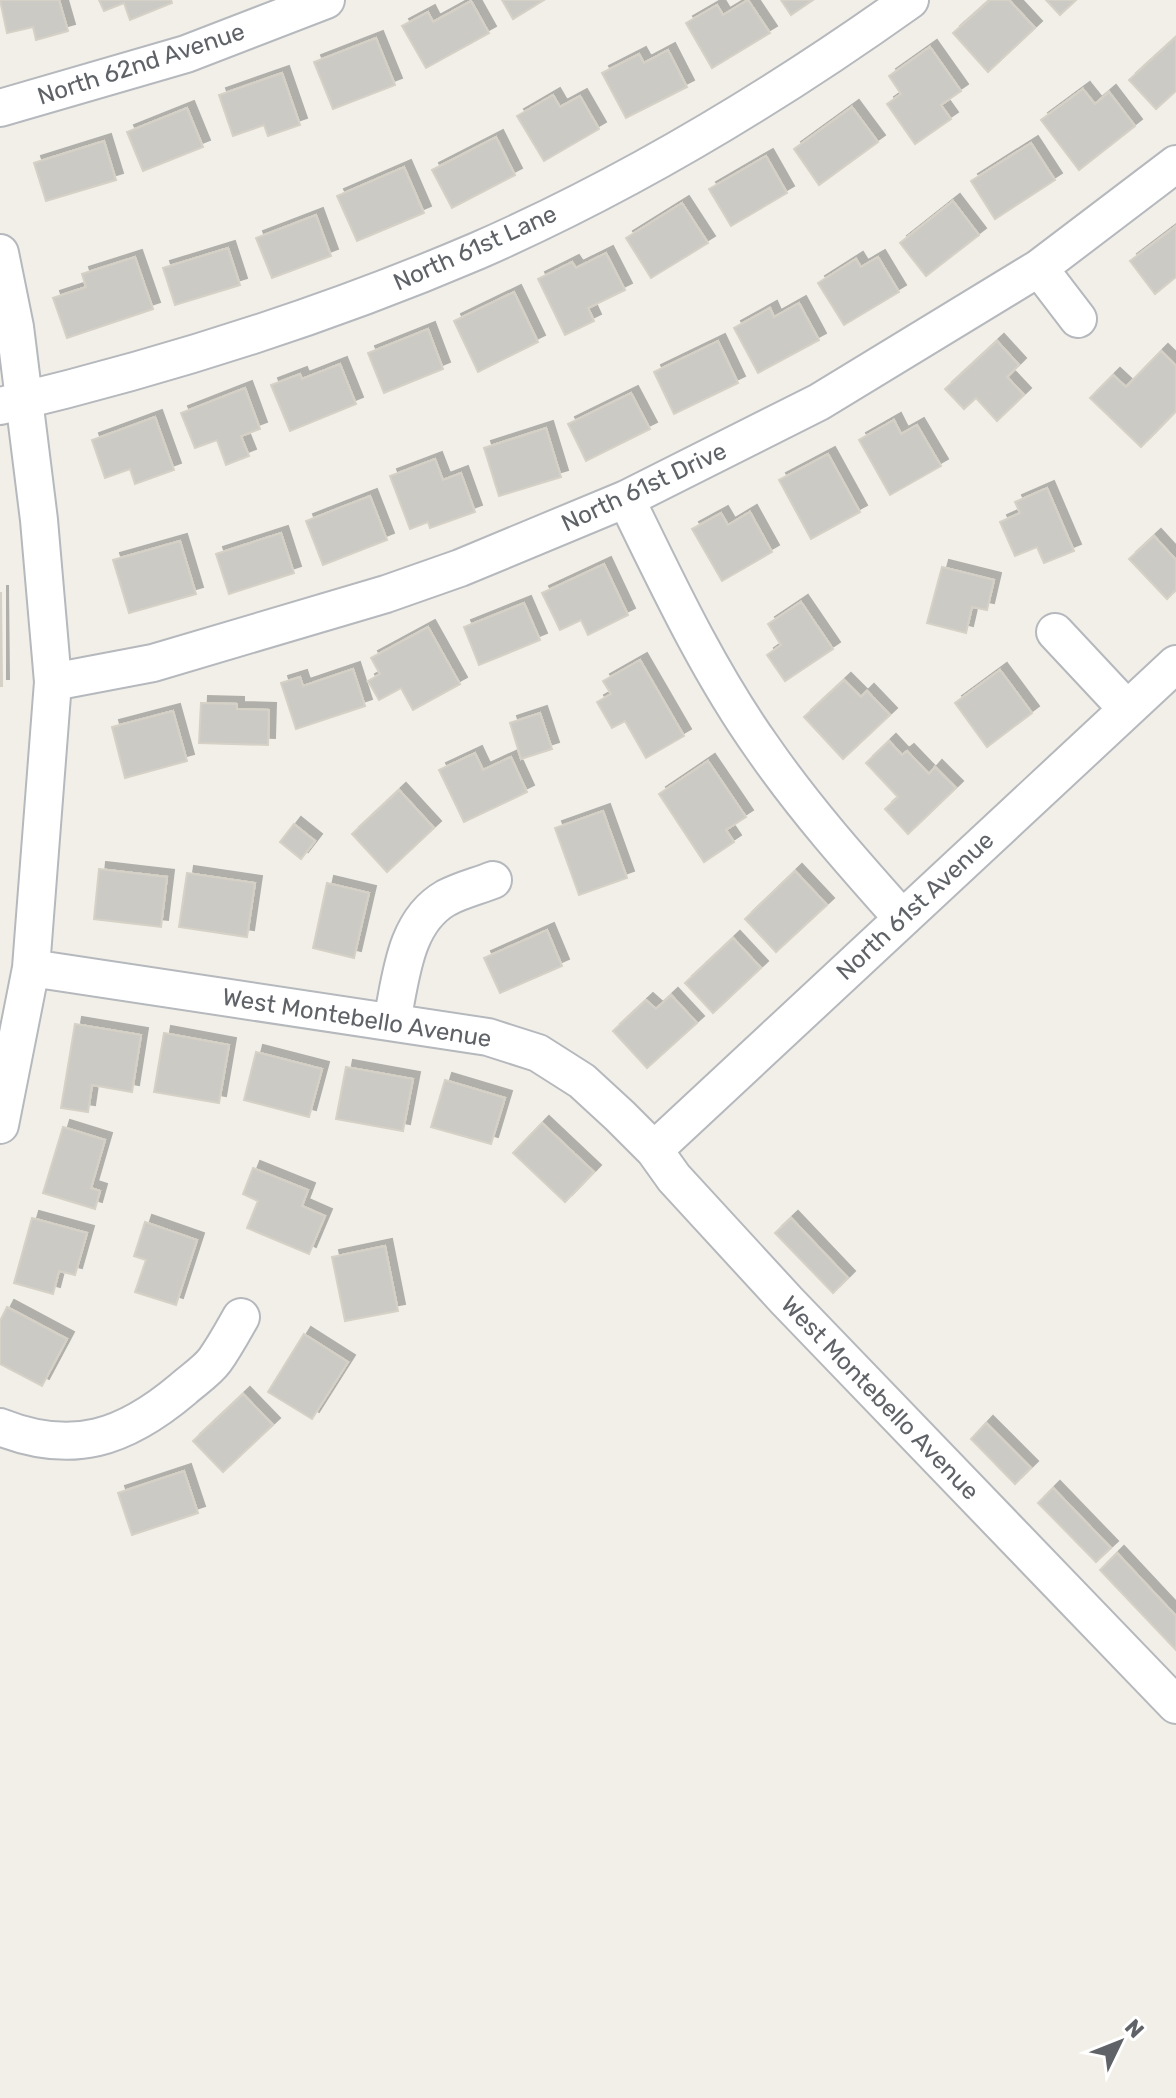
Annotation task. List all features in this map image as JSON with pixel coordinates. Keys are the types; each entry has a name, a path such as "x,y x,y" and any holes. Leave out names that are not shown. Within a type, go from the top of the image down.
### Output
{"street":[{"name":"North 62nd Avenue","path":"0,108 186,54 326,0"},
{"name":"North 61st Lane","path":"12,403 208,349 397,284 479,250 617,182 738,115 836,53 910,0"},
{"name":"North 61st Drive","path":"53,682 153,663 371,598 460,568 626,499 819,402 1039,268 1176,164"},
{"path":"0,253 15,327 12,403 39,520 53,682 31,968 0,1125"},
{"path":"1039,268 1078,319"},
{"path":"626,499 684,617 759,744 835,842 902,918"},
{"path":"1055,632 1127,709"},
{"name":"North 61st Avenue","path":"654,1150 1176,664"},
{"path":"392,1021 410,940 421,922 443,900 493,880"},
{"name":"West Montebello Avenue","path":"31,968 488,1037 538,1053 582,1081 654,1150 674,1178 787,1301 1176,1705"},
{"path":"0,1427 37,1440 85,1441 129,1428 171,1399 214,1362 241,1317"}],"building":[{"path":"0,0 59,0 68,31 36,40 33,27 7,33"},
{"path":"99,0 171,0 172,3 130,20 124,3 104,11"},
{"path":"502,0 544,0 513,19"},
{"path":"748,0 770,33 712,68 686,23 717,5 723,15"},
{"path":"781,0 813,0 791,15"},
{"path":"990,0 1009,0 1035,28 988,72 953,33"},
{"path":"1046,0 1076,0 1060,15"},
{"path":"471,1 489,33 426,68 402,26 428,12 433,22"},
{"path":"1176,37 1176,91 1156,109 1129,80"},
{"path":"376,38 395,85 333,109 314,62"},
{"path":"930,47 961,91 941,105 951,119 915,144 887,104 901,94 889,76"},
{"path":"668,50 687,87 626,118 602,73 639,54 644,63"},
{"path":"282,73 300,125 268,136 264,125 233,136 219,95"},
{"path":"1083,89 1095,104 1109,92 1135,126 1079,170 1041,120"},
{"path":"553,95 560,107 580,96 599,129 544,161 517,116"},
{"path":"852,107 878,142 819,185 794,149"},
{"path":"187,108 203,147 143,171 127,132"},
{"path":"496,137 515,175 452,208 432,170"},
{"path":"104,141 116,180 46,201 34,163"},
{"path":"1031,143 1055,180 995,219 971,181"},
{"path":"766,156 787,193 731,226 709,189"},
{"path":"404,167 424,213 357,241 337,196"},
{"path":"953,201 979,235 926,276 900,243"},
{"path":"682,203 708,243 651,278 626,238"},
{"path":"316,215 331,256 272,278 256,238"},
{"path":"1176,226 1176,277 1155,294 1130,261"},
{"path":"228,248 240,285 175,305 163,268"},
{"path":"606,253 625,290 588,308 594,321 565,335 538,279 572,262 576,268"},
{"path":"135,257 153,309 67,338 53,298 86,287 82,274"},
{"path":"878,257 899,292 844,325 818,283 856,259 861,267"},
{"path":"514,292 538,342 478,372 454,321"},
{"path":"799,303 819,340 758,373 734,328 770,308 774,317"},
{"path":"428,329 443,369 384,393 368,353"},
{"path":"718,341 738,383 674,414 654,372"},
{"path":"997,341 1019,365 1007,377 1024,395 997,421 976,398 964,409 945,389"},
{"path":"1161,351 1176,366 1176,411 1141,447 1090,398 1113,375 1126,387"},
{"path":"340,364 356,404 290,431 271,385 300,374 302,379"},
{"path":"245,388 260,429 241,436 249,456 226,465 217,440 195,448 181,413"},
{"path":"631,393 650,429 586,461 568,424"},
{"path":"155,417 174,470 135,484 130,469 105,478 92,440"},
{"path":"894,420 901,434 917,425 941,466 890,495 859,440"},
{"path":"546,428 561,477 499,496 484,448"},
{"path":"828,454 860,512 811,539 779,480"},
{"path":"435,459 443,480 461,473 475,512 430,528 428,522 410,529 390,476"},
{"path":"1047,488 1074,551 1044,563 1037,547 1015,556 1000,522 1020,513 1015,502"},
{"path":"370,496 387,540 323,565 306,521"},
{"path":"750,512 772,552 722,581 692,529 721,513 728,525"},
{"path":"281,533 294,573 229,594 216,554"},
{"path":"1154,536 1176,560 1176,590 1167,599 1129,559"},
{"path":"180,541 196,594 129,613 113,560"},
{"path":"604,564 628,615 588,635 581,620 560,630 542,593"},
{"path":"942,567 994,580 987,610 972,607 966,633 927,623"},
{"path":"1,593 2,686 0,686"},
{"path":"801,602 833,649 785,681 767,655 781,645 768,624"},
{"path":"524,603 540,640 479,665 464,627"},
{"path":"428,627 460,684 413,710 401,688 379,700 368,681 380,674 371,658"},
{"path":"640,660 684,736 646,758 625,721 612,728 597,702 611,694 603,681"},
{"path":"353,669 365,706 296,729 281,683 300,677 303,686"},
{"path":"1000,670 1032,713 987,747 955,703"},
{"path":"844,680 861,697 867,691 890,715 843,759 804,717"},
{"path":"201,703 237,704 237,709 269,710 268,745 199,743"},
{"path":"173,711 187,761 125,778 112,727"},
{"path":"540,713 552,749 521,759 510,723"},
{"path":"889,741 902,755 907,751 929,774 935,767 956,788 908,834 885,809 898,797 866,763"},
{"path":"475,753 483,770 511,757 527,792 464,822 439,770"},
{"path":"708,761 746,817 726,830 734,842 704,862 659,794"},
{"path":"399,790 434,828 387,872 352,834"},
{"path":"603,811 627,878 579,895 555,828"},
{"path":"294,824 315,841 301,859 280,842"},
{"path":"99,869 167,877 161,927 94,919"},
{"path":"795,871 827,905 776,952 745,919"},
{"path":"187,873 255,883 247,937 179,927"},
{"path":"327,883 369,893 354,958 313,948"},
{"path":"547,930 562,966 500,993 484,958"},
{"path":"733,938 761,968 713,1013 685,983"},
{"path":"671,995 697,1023 647,1068 613,1031 646,1000 656,1009"},
{"path":"75,1024 141,1035 132,1092 92,1085 88,1112 61,1108"},
{"path":"164,1033 229,1045 219,1103 154,1092"},
{"path":"256,1052 322,1069 309,1117 244,1100"},
{"path":"346,1067 413,1079 403,1131 336,1119"},
{"path":"445,1080 505,1098 491,1144 431,1127"},
{"path":"542,1123 594,1172 565,1202 513,1153"},
{"path":"63,1127 105,1140 91,1188 100,1191 95,1209 43,1193"},
{"path":"253,1168 308,1190 302,1206 325,1216 309,1254 247,1228 258,1201 243,1194"},
{"path":"32,1218 87,1233 75,1275 59,1271 53,1294 14,1283"},
{"path":"791,1218 848,1278 833,1293 775,1233"},
{"path":"145,1222 197,1240 176,1305 135,1292 146,1260 134,1256"},
{"path":"385,1246 398,1311 345,1321 332,1257"},
{"path":"7,1307 67,1339 42,1386 0,1364 0,1321"},
{"path":"304,1334 348,1362 312,1419 268,1392"},
{"path":"243,1394 273,1425 223,1472 193,1441"},
{"path":"986,1423 1031,1468 1015,1484 971,1439"},
{"path":"184,1471 198,1513 132,1535 118,1493"},
{"path":"1053,1488 1111,1548 1096,1562 1038,1503"},
{"path":"1117,1553 1176,1616 1176,1650 1100,1570"}]}
